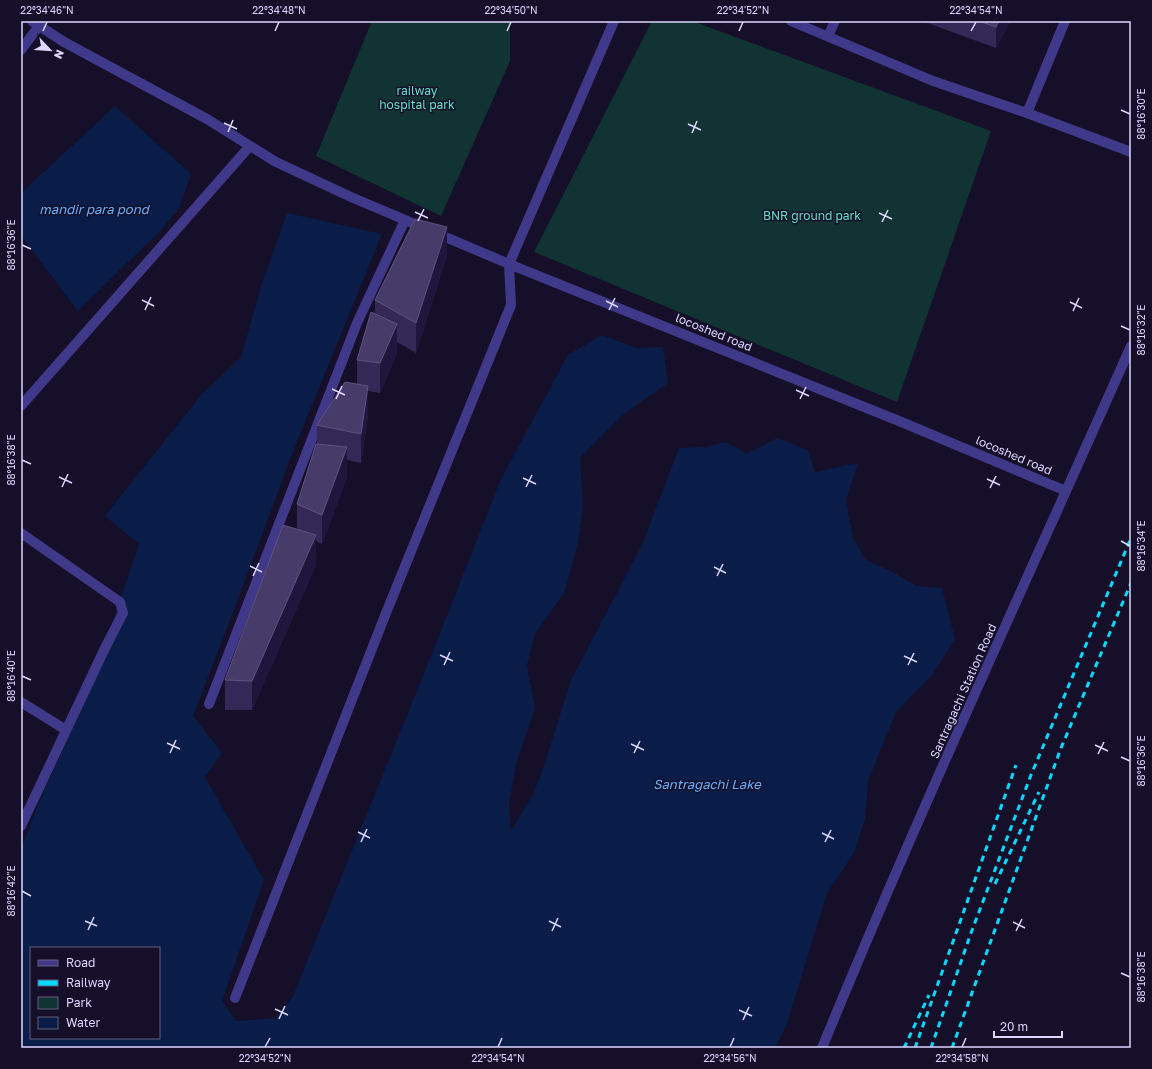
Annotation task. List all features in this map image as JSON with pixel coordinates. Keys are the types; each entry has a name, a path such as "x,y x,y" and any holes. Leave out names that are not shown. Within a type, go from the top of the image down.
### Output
{"street":[{"path":"235,998 386,613 511,305 509,264 614,21"},
{"path":"792,21 933,81 1027,113 1131,152"},
{"path":"828,36 835,21"},
{"path":"1027,113 1065,21"},
{"path":"21,50 36,23"},
{"name":"locoshed road","path":"36,23 64,42 207,119 276,162 351,198 509,264 899,421 1066,492"},
{"path":"21,406 250,146"},
{"path":"208,704 357,323 405,220"},
{"name":"Santragachi Station Road","path":"822,1048 846,989 974,695 1131,346"},
{"path":"21,533 120,602 123,613 21,826"},
{"path":"21,702 66,730"}],"green space":[{"name":"railway hospital park","path":"372,21 510,21 510,61 441,216 316,156"},
{"name":"BNR ground park","path":"652,21 692,21 991,131 897,402 534,252"}],"water":[{"name":"mandir para pond","path":"115,106 191,174 179,208 161,230 78,311 21,236 21,193"},
{"name":"Santragachi Lake","path":"287,213 382,234 292,454 193,716 222,753 205,777 264,880 222,1001 236,1021 276,1018 293,996 501,479 568,355 602,335 636,348 663,347 668,383 623,415 580,458 583,507 577,548 564,593 535,634 527,665 535,709 516,764 509,806 511,831 532,796 542,772 571,680 642,545 679,448 705,447 726,442 747,454 777,438 808,450 815,472 858,463 846,500 853,538 866,560 891,571 916,586 942,588 955,639 933,674 896,712 868,781 865,819 854,853 827,893 787,1024 775,1048 21,1048 21,849 42,795 87,698 139,544 105,516 202,394 241,357 261,286"}],"building":[{"path":"979,21 999,21 996,27"},
{"path":"415,219 447,227 416,323 375,300"},
{"path":"371,312 397,324 380,363 357,360"},
{"path":"345,382 368,386 361,434 317,425"},
{"path":"316,444 347,447 322,515 297,504"},
{"path":"283,525 316,535 252,681 225,680"}],"railway":[{"path":"931,1048 971,933 1031,775 1131,538"},
{"path":"952,1048 1061,748 1131,583"},
{"path":"915,1048 1016,765"},
{"path":"995,884 1039,792"},
{"path":"904,1048 929,995"}]}
